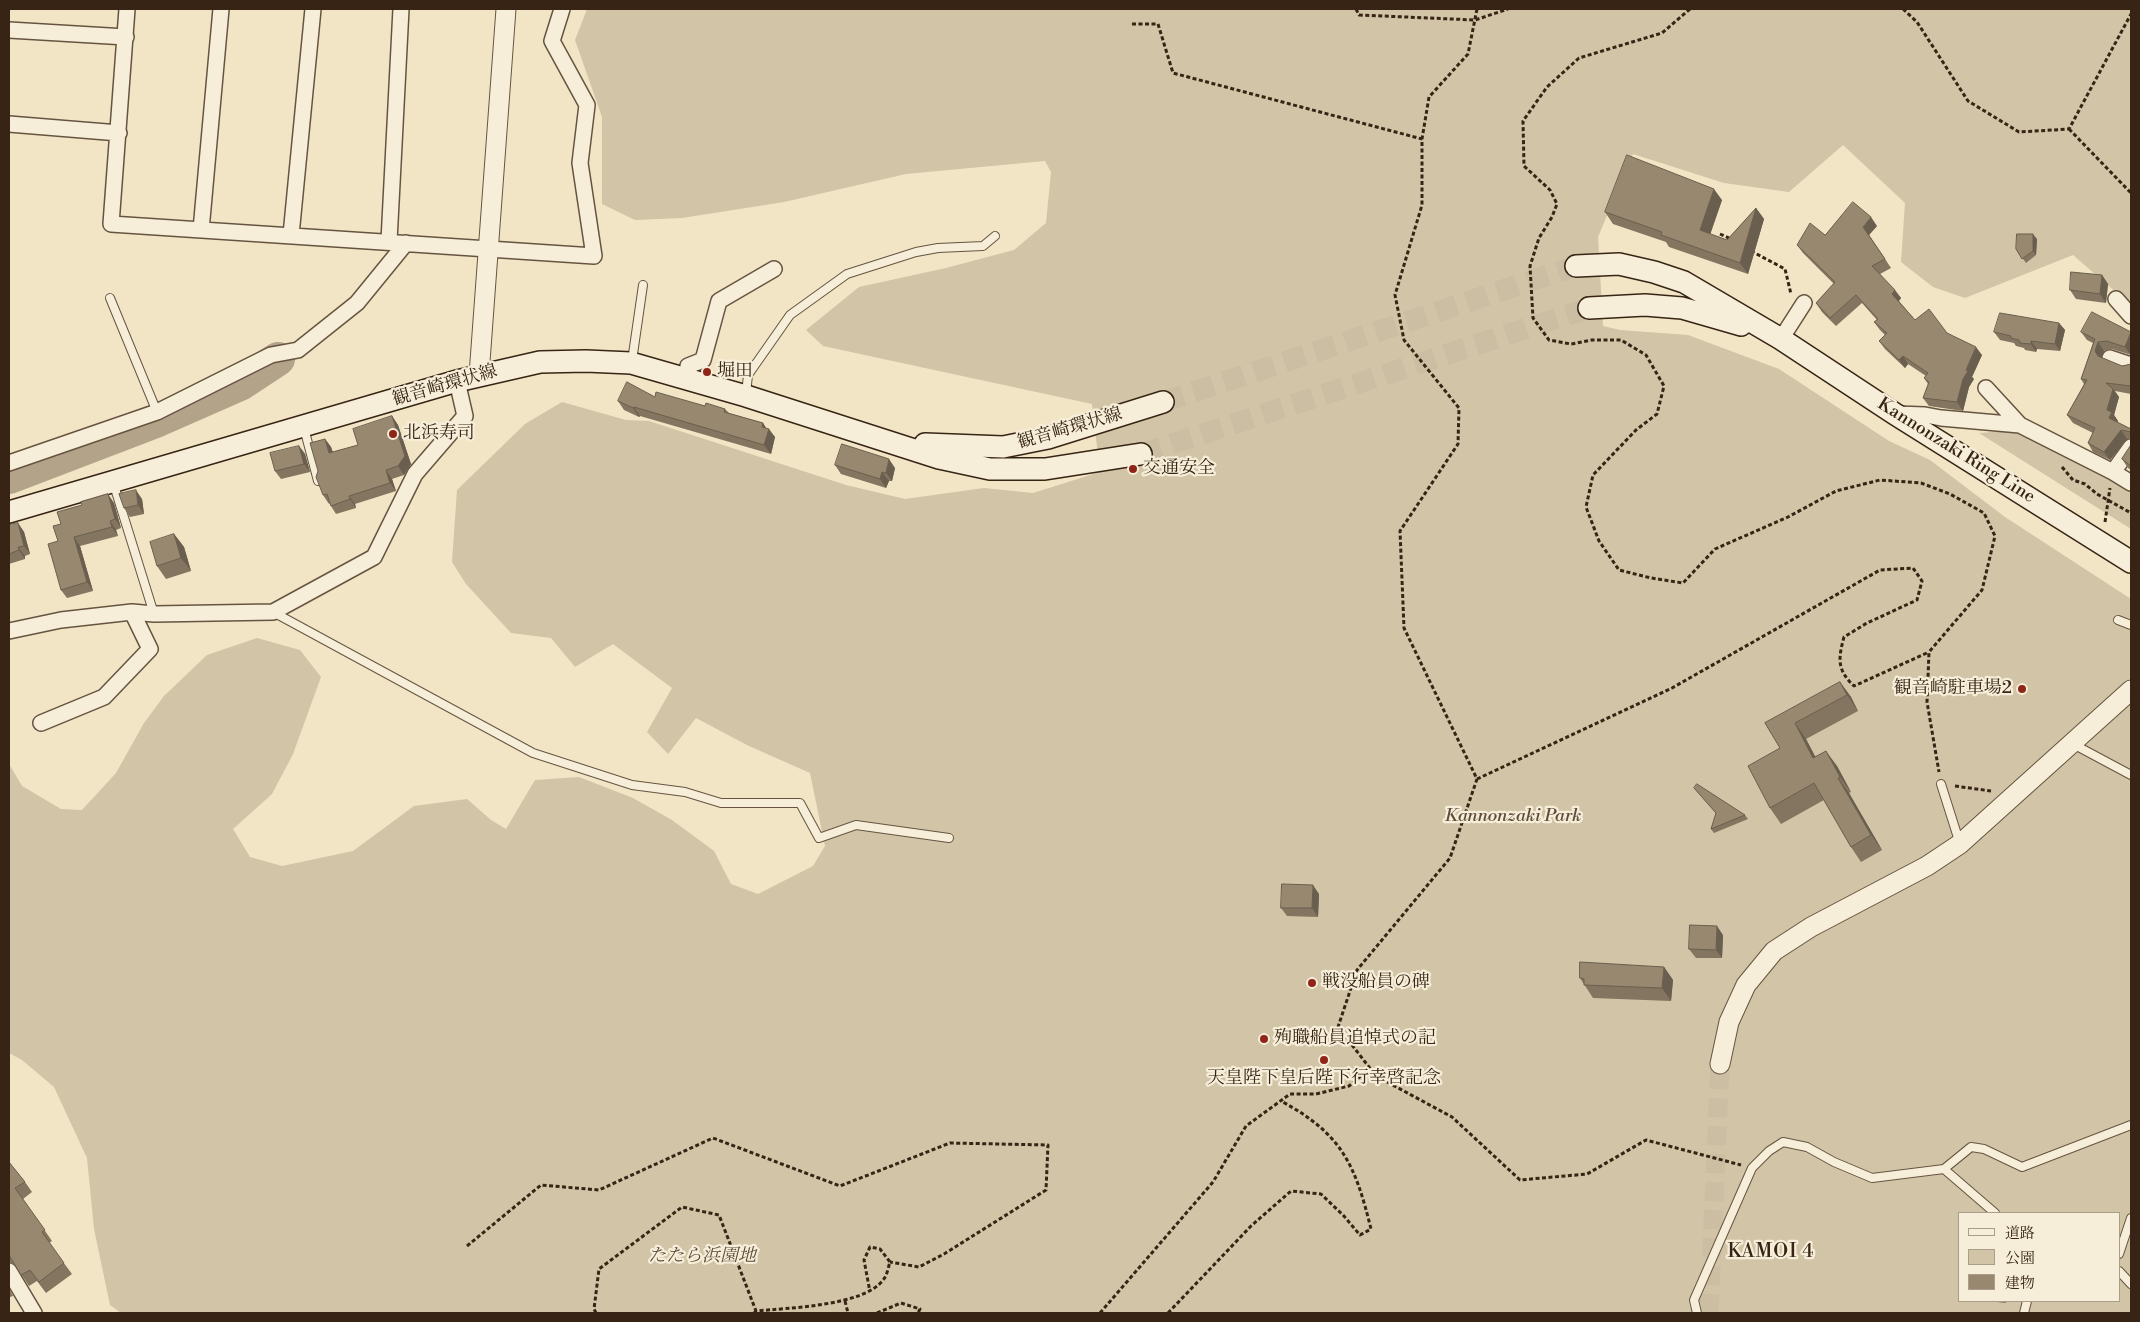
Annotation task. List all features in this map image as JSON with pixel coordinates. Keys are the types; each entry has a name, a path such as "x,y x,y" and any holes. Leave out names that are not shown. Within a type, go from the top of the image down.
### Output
{"main road":[{"name":"Kannonzaki Ring Line","path":"1576,266 1619,264 1654,272 1684,282 1781,339 1895,414 2131,562"},
{"name":"Kannonzaki Ring Line","path":"1589,308 1646,305 1682,308 1781,339"},
{"name":"観音崎環状線","path":"9,512 304,428 479,375 540,362 586,361 631,363 746,396 939,458 990,469 1045,469 1141,454"},
{"name":"観音崎環状線","path":"885,440 943,446 1003,447 1048,438 1163,402"}],"street":[{"path":"127,9 111,224 594,256 580,164 587,104 552,41 562,9"},
{"path":"201,230 221,9"},
{"path":"291,235 313,9"},
{"path":"389,241 401,9"},
{"path":"479,375 506,9"},
{"path":"9,30 126,38"},
{"path":"9,124 119,133"},
{"path":"9,462 156,412 271,356 298,350 357,303 406,243"},
{"path":"686,379 688,366 703,360 719,301 774,270"},
{"path":"2116,299 2131,316"},
{"path":"1781,339 1790,322 1804,303"},
{"path":"2110,358 2130,372"},
{"path":"9,631 61,620 132,612 154,614 273,612 374,557 416,474 465,416 458,381"},
{"path":"1986,388 2020,425 2131,483"},
{"path":"1895,414 1925,415 2020,425"},
{"path":"2113,472 2131,447"},
{"path":"41,723 104,697 150,649 132,612"},
{"path":"1720,1064 1729,1022 1746,985 1774,951 1811,927 1927,866 1960,844 2131,690"},
{"path":"9,1271 34,1313"}],"lane":[{"path":"746,396 748,375 790,315 847,274 916,252 938,248 983,246 995,236"},
{"path":"631,363 643,285"},
{"path":"110,298 156,412"},
{"path":"304,428 318,481"},
{"path":"114,482 154,614"},
{"path":"273,612 533,753 589,772 632,785 685,792 721,802 800,804 819,838 856,825 949,838"},
{"path":"2118,620 2131,625"},
{"path":"2071,744 2131,775"},
{"path":"1941,784 1960,844"},
{"path":"1697,1313 1694,1300 1752,1168 1769,1151 1783,1142 1807,1147 1834,1162 1872,1178 1944,1169 1971,1147 1984,1149 2022,1167 2131,1125"},
{"path":"1944,1169 1994,1212"},
{"path":"2120,1251 2131,1218"},
{"path":"2120,1272 2131,1284"}],"path":[{"path":"1356,9 1359,14 1475,20 1508,9"},
{"path":"1477,9 1468,54 1429,97 1422,138 1422,205 1395,295 1404,340 1459,408 1458,444 1400,531 1404,628 1477,779 1450,858 1357,970 1338,1027 1376,1076 1452,1117 1520,1180 1588,1174 1646,1140 1752,1168"},
{"path":"1477,779 1672,688 1880,570 1913,568 1922,581 1917,600 1867,623 1844,637 1839,655 1843,676 1854,686 1929,652 1982,590 1995,536 1984,513 1950,494 1921,483 1880,480 1836,491 1788,517 1715,549 1683,583 1619,570 1598,541 1586,507 1593,475 1636,430 1657,414 1664,386 1646,355 1621,340 1592,340 1571,344 1549,340 1533,318 1530,266 1538,238 1557,204 1550,190 1524,166 1523,121 1547,87 1579,58 1662,33 1690,9"},
{"path":"1903,9 1917,22 1968,101 2019,132 2069,128"},
{"path":"2069,128 2131,14"},
{"path":"1132,24 1158,24 1173,73 1422,138"},
{"path":"2069,128 2131,193"},
{"path":"1720,234 1736,242"},
{"path":"1744,247 1785,269 1790,293 1804,303"},
{"path":"2057,460 2073,480 2085,484 2108,501 2131,513"},
{"path":"2105,522 2113,472"},
{"path":"1929,652 1927,702 1941,784 1994,792"},
{"path":"1100,1313 1213,1182 1246,1126 1290,1094 1316,1094 1349,1086 1370,1068"},
{"path":"1168,1313 1250,1226 1291,1191 1321,1194 1360,1235 1371,1229 1365,1205 1349,1161 1328,1132 1301,1112 1281,1102"},
{"path":"467,1246 541,1185 599,1190 713,1138 840,1186 950,1144 1048,1145 1046,1190 944,1254 918,1267 890,1262 880,1249 870,1247 864,1260 870,1292"},
{"path":"596,1313 594,1308 599,1269 682,1207 719,1215 755,1312 845,1301 870,1292 883,1280 890,1262"},
{"path":"845,1301 848,1313"},
{"path":"877,1313 901,1303 920,1310 918,1313"}],"green space":[{"name":"Kannonzaki Park","path":"587,9 2131,9 2131,305 2073,255 1965,298 1933,287 1901,262 1905,203 1843,145 1789,192 1724,183 1633,154 1598,237 1603,326 1620,330 1688,335 1779,369 1889,441 1930,460 2005,517 2131,599 2131,1313 121,1313 110,1305 94,1229 87,1158 54,1087 22,1060 9,1053 9,764 22,786 61,809 82,810 116,773 144,723 164,696 207,655 257,638 300,650 321,677 293,754 272,794 233,829 250,857 282,866 353,851 414,806 467,799 491,820 506,829 535,780 579,777 633,798 672,820 714,851 731,884 758,894 813,866 825,846 810,773 749,746 696,718 668,754 647,732 672,688 613,644 575,667 551,638 511,633 466,584 452,562 457,490 525,424 562,402 626,420 649,421 846,485 905,499 984,488 1033,493 1100,472 1092,404 823,346 806,330 859,287 946,268 1014,250 1046,223 1051,172 1045,161 906,174 784,202 682,218 635,220 602,204 602,117 575,40"},
{"path":"2019,430 2118,483 2131,493 2131,529 1979,433"}],"building":[{"path":"1627,155 1714,189 1700,230 1727,240 1756,208 1740,263 1661,235 1662,232 1605,212"},
{"path":"1853,202 1871,217 1863,227 1885,259 1872,266 1895,290 1892,294 1915,320 1929,309 1947,333 1976,347 1966,370 1968,371 1963,379 1957,402 1923,398 1929,382 1924,378 1928,373 1903,356 1899,360 1879,341 1887,333 1874,322 1878,319 1856,295 1830,318 1816,303 1835,282 1797,245 1810,223 1825,235"},
{"path":"2017,234 2033,234 2033,251 2022,259 2016,249"},
{"path":"2071,272 2102,275 2100,294 2070,290"},
{"path":"2092,312 2131,332 2125,347 2107,341 2098,342 2095,351 2098,356 2122,366 2131,364 2131,386 2106,383 2113,389 2107,410 2112,412 2109,418 2131,429 2131,432 2121,430 2104,452 2088,443 2095,428 2067,415 2087,380 2081,379 2095,339 2081,332"},
{"path":"2000,313 2059,323 2055,344 2031,341 2031,344 2020,343 2019,340 2011,338 2011,336 1994,332"},
{"path":"627,382 655,397 656,392 705,406 706,403 725,409 724,412 763,423 762,427 769,429 764,445 633,408 618,401"},
{"path":"392,416 405,456 398,466 386,470 390,483 349,496 350,499 331,506 327,494 323,495 316,477 318,471 310,443 325,439 329,453 358,445 353,429"},
{"path":"842,444 889,459 886,473 882,472 880,479 835,465"},
{"path":"2131,445 2131,466 2122,459"},
{"path":"299,446 304,464 275,471 270,453"},
{"path":"136,490 138,505 124,508 119,494"},
{"path":"108,494 115,519 110,521 112,527 74,537 87,582 61,590 48,544 58,541 53,526 61,524 57,512 82,505 81,502"},
{"path":"18,523 24,546 18,547 19,550 9,554 9,525"},
{"path":"174,534 181,558 157,566 150,542"},
{"path":"1840,682 1847,695 1795,723 1813,758 1826,751 1840,777 1838,778 1871,835 1851,847 1814,783 1770,808 1748,766 1780,748 1765,723"},
{"path":"1697,784 1745,815 1711,829 1716,813 1694,788"},
{"path":"1282,884 1313,885 1312,908 1281,908"},
{"path":"1690,925 1717,926 1716,950 1689,949"},
{"path":"1580,962 1664,967 1662,988 1584,985 1584,979 1580,978"},
{"path":"9,1162 25,1182 15,1188 45,1230 42,1232 64,1263 39,1282 30,1270 21,1275 9,1255"}],"waterway":[{"path":"9,477 158,420 240,384 278,359"}],"tunnel":[{"path":"1163,402 1576,266"},
{"path":"1141,454 1589,308"},
{"path":"1709,1313 1720,1064"}],"place":[{"name":"堀田","path":"707,372"},
{"name":"北浜寿司","path":"393,434"},
{"name":"交通安全","path":"1133,469"},
{"name":"観音崎駐車場2","path":"2022,689"},
{"name":"戦没船員の碑","path":"1312,983"},
{"name":"殉職船員追悼式の記","path":"1264,1039"},
{"name":"天皇陛下皇后陛下行幸啓記念","path":"1324,1060"}],"district":[{"name":"KAMOI 4","path":"1771,1252"}],"park label":[{"name":"たたら浜園地","path":"702,1257"}]}
